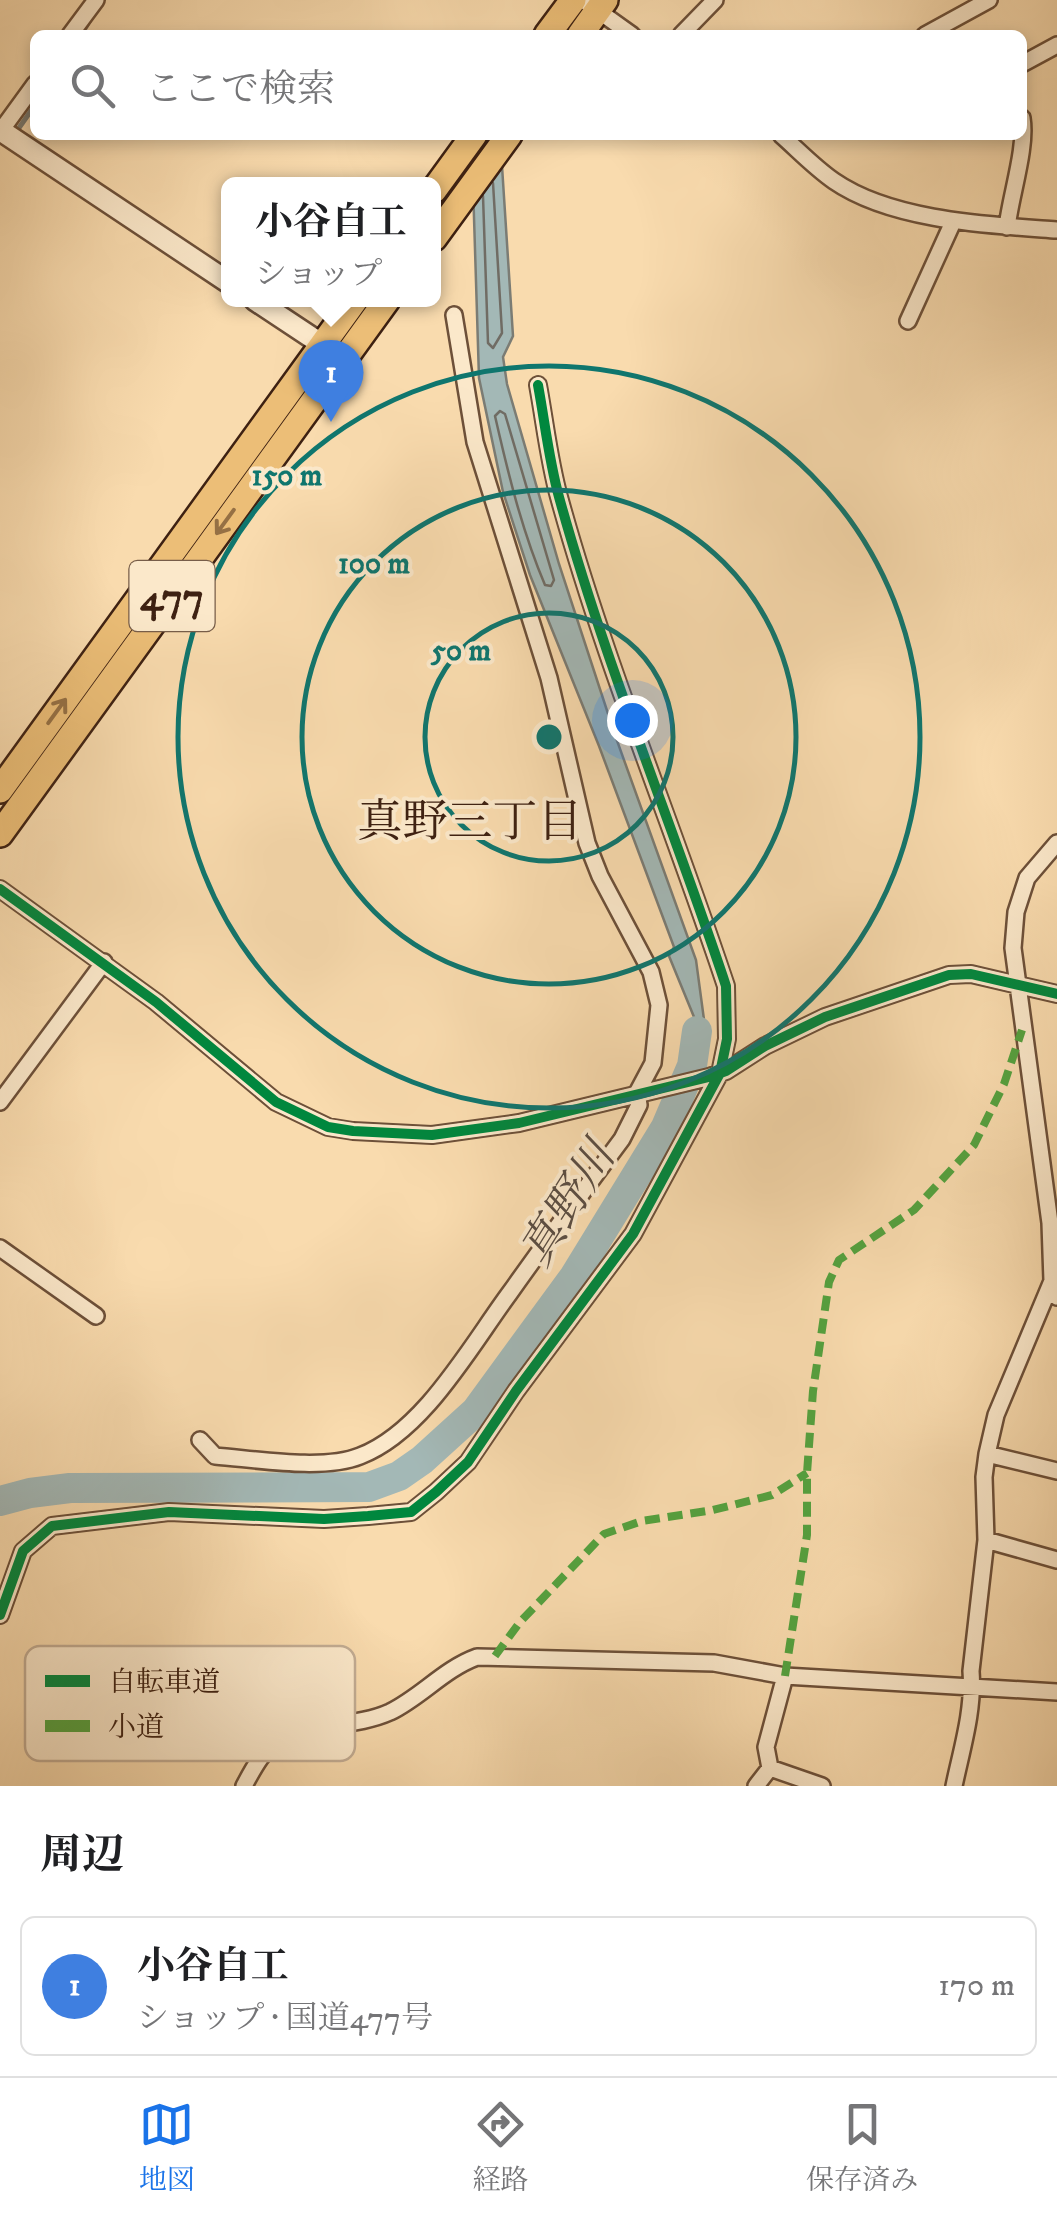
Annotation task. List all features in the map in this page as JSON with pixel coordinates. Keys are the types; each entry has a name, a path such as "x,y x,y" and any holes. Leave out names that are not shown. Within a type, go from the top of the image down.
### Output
{"highway":[{"path":"551,30 573,0"},
{"path":"582,30 595,4"},
{"path":"441,180 470,140"},
{"path":"441,227 504,140"},
{"name":"477","path":"0,834 333,351 351,307"},
{"name":"477","path":"0,790 333,351 380,307"}],"street":[{"path":"686,30 715,0"},
{"path":"933,30 989,0"},
{"path":"73,30 87,2"},
{"path":"595,4 626,30"},
{"path":"1027,61 1057,45"},
{"path":"30,91 0,131 221,277"},
{"path":"787,140 835,182 876,201 953,222 1057,230"},
{"path":"1007,227 1021,140"},
{"path":"908,321 953,222"},
{"path":"266,307 333,351"},
{"path":"200,1440 215,1456 318,1462 356,1458 384,1445 416,1417 458,1363 622,1138 639,1105 652,1062 660,1005 651,972 586,843 550,678 475,442 454,315"},
{"path":"0,1616 24,1550 52,1526 169,1512 324,1519 410,1512 468,1462 516,1390 633,1234 715,1075 727,1039 726,986 574,548 558,492 538,386"},
{"path":"954,1786 964,1752 972,1688 986,1540 987,1454 996,1415 1055,1289 1054,1253 1013,948 1016,912 1027,878 1057,843"},
{"path":"0,889 104,962 276,1102 328,1127 432,1136 518,1123 715,1075 825,1018 948,975 971,974 1017,982 1057,994"},
{"path":"0,1102 104,962"},
{"path":"0,1248 96,1316"},
{"path":"987,1454 1057,1472"},
{"path":"986,1540 1057,1560"},
{"path":"355,1722 393,1711 461,1663 477,1657 714,1662 784,1676 1057,1692"},
{"path":"756,1786 770,1768 766,1747 784,1676"},
{"path":"244,1786 258,1761"},
{"path":"770,1768 822,1786"}],"water":[{"path":"478,140 500,140 513,336 503,357 507,384 559,564 615,735 696,960 705,1027 696,1070 686,1072 694,1017 669,956 674,947 530,575 503,492 479,378 473,185"}],"waterway":[{"path":"84,30 90,20"},
{"path":"14,135 30,112"},
{"name":"真野川","path":"0,1501 70,1488 369,1487 399,1476 476,1411 574,1277 666,1127 692,1066 697,1031"}],"marked path":[{"path":"785,1676 807,1535 813,1391 829,1282 839,1260 914,1210 974,1145 1004,1084 1022,1030"},
{"path":"495,1656 520,1622 604,1534 642,1521 713,1510 772,1495 807,1473"}],"cycle path":[{"path":"0,1615 23,1551 52,1526 169,1512 324,1519 411,1512 468,1462 633,1234 720,1073 727,1039 726,986 577,559 556,483 538,385"},
{"path":"0,889 156,1002 276,1102 328,1127 353,1131 432,1135 519,1123 709,1077 825,1017 949,975 971,974 1057,994"}],"place":[{"name":"小谷自工","path":"331,422"}],"district":[{"name":"真野三丁目","path":"470,820"}]}
